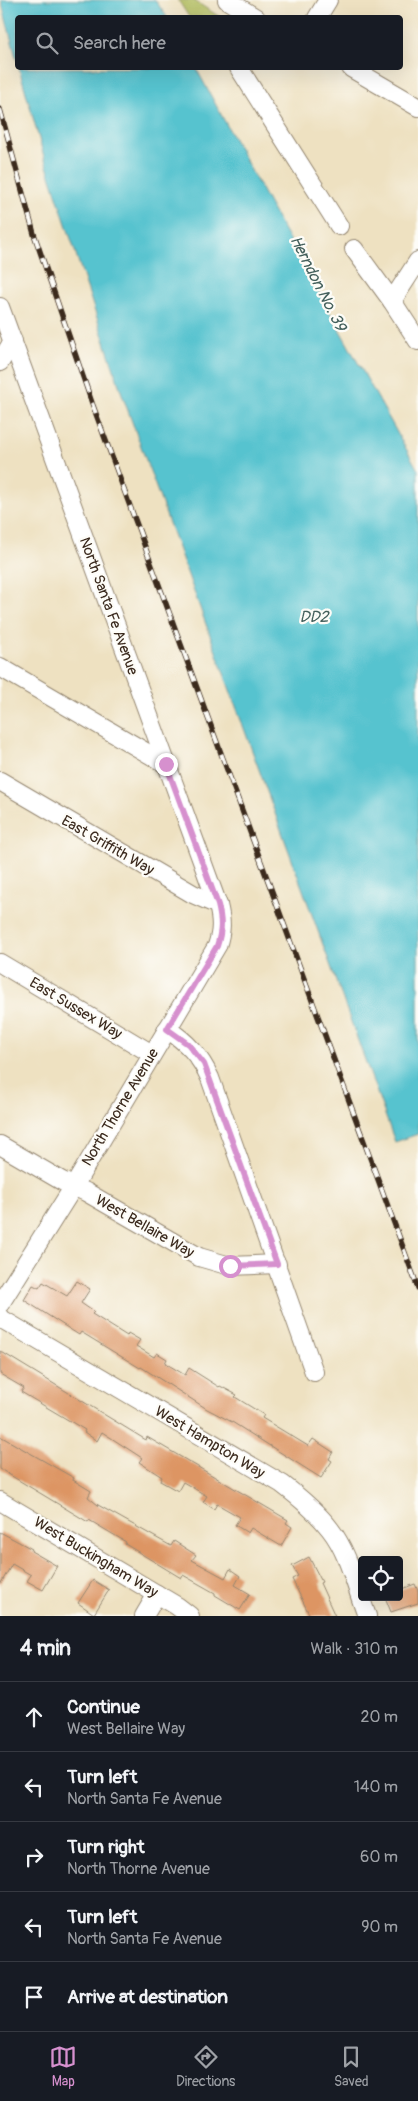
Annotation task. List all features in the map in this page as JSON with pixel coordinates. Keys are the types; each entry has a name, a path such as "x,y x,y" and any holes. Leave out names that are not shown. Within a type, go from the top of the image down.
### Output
{"street":[{"path":"227,0 251,15"},
{"path":"320,15 328,0"},
{"path":"240,70 339,226"},
{"path":"354,70 418,107"},
{"path":"354,249 418,341"},
{"path":"392,301 418,261"},
{"name":"North Santa Fe Avenue","path":"0,307 218,905"},
{"path":"0,362 13,341"},
{"path":"0,667 166,764"},
{"name":"East Griffith Way","path":"0,781 193,894 218,905"},
{"name":"North Thorne Avenue","path":"0,1304 74,1186 217,946 222,926 218,905"},
{"name":"East Sussex Way","path":"0,963 152,1054"},
{"path":"167,1029 188,1044 204,1064 314,1372"},
{"name":"West Bellaire Way","path":"0,1145 199,1257 230,1266 277,1264"},
{"name":"West Hampton Way","path":"0,1318 282,1484 303,1501 331,1530 343,1552 367,1616"},
{"name":"West Buckingham Way","path":"0,1501 157,1594 190,1616"},
{"path":"144,1616 157,1594"}],"green space":[{"path":"178,0 193,0 217,15 188,15"}],"water":[{"path":"1,0 155,0 166,15 15,15 15,53"},
{"name":"DD2","path":"20,70 197,70 267,200 418,470 418,1134 395,1142 123,397 45,160"}],"building":[{"path":"77,1281 90,1289 81,1303 94,1312 92,1314 127,1336 128,1333 140,1340 136,1346 154,1357 157,1353 167,1359 165,1363 185,1375 189,1368 219,1387 237,1395 235,1397 264,1415 262,1418 308,1446 313,1439 333,1452 329,1459 332,1461 321,1478 141,1367 81,1332 79,1335 24,1300 33,1285 39,1288 43,1282 67,1296"},
{"path":"0,1351 146,1440 147,1437 288,1520 286,1523 292,1527 281,1546 251,1528 248,1533 235,1525 240,1517 217,1504 214,1509 203,1502 207,1496 183,1482 178,1491 160,1481 162,1477 139,1462 142,1458 102,1432 97,1441 84,1432 85,1430 21,1392 24,1388 0,1374"},
{"path":"0,1436 74,1478 73,1480 91,1491 88,1497 98,1505 171,1546 174,1541 196,1555 192,1560 225,1578 230,1569 240,1576 235,1585 250,1594 240,1610 183,1575 181,1578 125,1544 126,1542 89,1520 88,1522 0,1469"},
{"path":"0,1532 32,1549 31,1551 57,1566 43,1590 27,1581 31,1575 12,1564 0,1585"},
{"path":"309,1557 322,1582 320,1583 335,1616 310,1616 292,1579 298,1576 292,1566"},
{"path":"93,1580 109,1590 94,1614 78,1603"},
{"path":"415,1584 418,1591 418,1603 391,1612 387,1601 403,1601 403,1588"}],"railway":[{"path":"0,109 34,234 92,403 418,1288"}],"route":[{"path":"166,764 218,905 222,921 217,946 167,1029 188,1044 204,1064 277,1264 230,1266"}],"water label":[{"name":"Herndon No. 39","path":"319,283"}]}
